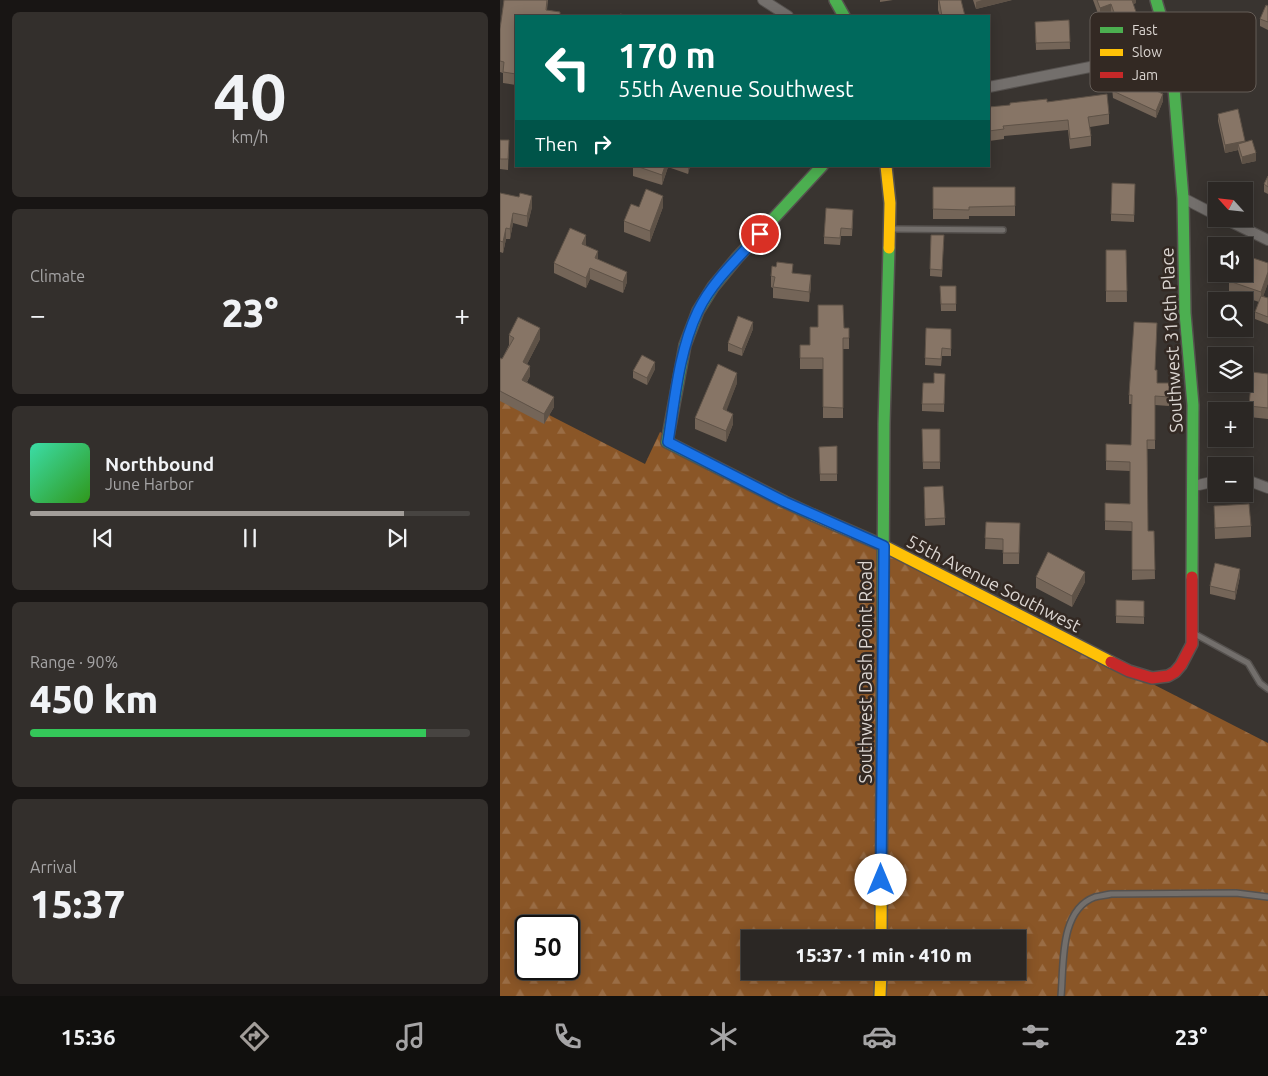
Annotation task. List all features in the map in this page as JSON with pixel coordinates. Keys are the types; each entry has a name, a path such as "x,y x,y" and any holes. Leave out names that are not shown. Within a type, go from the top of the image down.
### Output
{"street":[{"path":"763,0 786,15"},
{"path":"835,0 843,15"},
{"name":"Southwest 316th Place","path":"1156,0 1160,12"},
{"path":"990,88 1090,67"},
{"name":"Southwest 316th Place","path":"1173,674 1180,668 1192,644 1194,486 1193,405 1185,313 1183,198 1174,92"},
{"name":"55th Avenue Southwest","path":"821,167 713,286 698,311 685,345 668,442 785,502 884,546 1129,671 1145,678 1158,679 1173,674"},
{"name":"Southwest Dash Point Road","path":"881,930 886,315 890,203 886,167"},
{"path":"1183,198 1208,211"},
{"path":"1243,228 1268,240"},
{"path":"1194,486 1208,482"},
{"path":"1253,482 1268,488"},
{"path":"880,980 880,996"}],"lane":[{"path":"889,229 1003,230"},
{"path":"1192,632 1248,663 1260,683 1268,689"},
{"path":"1061,996 1066,935 1072,917 1094,898 1111,894 1236,893 1268,898"}],"green space":[{"path":"500,390 645,464 660,432 1268,743 1268,996 500,996"}],"building":[{"path":"504,0 547,0 546,10 560,12 560,15 515,15 515,74 503,72 504,62 500,61 500,29"},
{"path":"939,0 961,0 965,15 942,15"},
{"path":"1097,0 1132,0 1136,12 1114,12 1111,4 1100,8"},
{"path":"1266,5 1268,6 1268,22 1260,19"},
{"path":"1069,20 1070,42 1036,43 1035,22"},
{"path":"1115,92 1159,92 1163,94 1156,111"},
{"path":"1107,94 1109,114 1088,117 1091,136 1070,139 1068,120 1003,126 1004,129 990,131 990,107 1047,99 1047,102"},
{"path":"1238,109 1245,141 1225,145 1218,114"},
{"path":"500,140 509,140 508,159 500,159"},
{"path":"1252,140 1256,153 1242,157 1238,144"},
{"path":"639,167 665,167 662,175"},
{"path":"1268,176 1268,187 1264,184"},
{"path":"1112,183 1135,184 1134,215 1111,214"},
{"path":"933,187 1015,187 1015,206 969,207 969,210 933,209"},
{"path":"646,189 663,196 650,231 624,221 631,204 639,207"},
{"path":"500,193 519,197 520,193 532,196 527,216 513,213 510,229 506,228 503,242 500,241"},
{"path":"826,208 853,210 852,229 841,228 840,238 824,237"},
{"path":"570,228 586,235 582,244 598,251 595,258 627,272 623,282 590,268 586,278 554,263"},
{"path":"931,235 944,235 942,270 930,269"},
{"path":"1106,250 1126,250 1127,291 1106,291"},
{"path":"1253,258 1268,263 1268,272 1261,292 1232,282 1253,282"},
{"path":"777,262 793,264 792,273 811,275 809,292 773,287 775,277 771,276 772,266 776,267"},
{"path":"940,286 956,286 956,304 941,304"},
{"path":"1261,296 1268,298 1268,317 1255,312"},
{"path":"818,305 843,305 844,328 849,328 849,338 843,338 843,408 823,407 823,358 800,358 800,345 810,345 810,327 818,327"},
{"path":"738,316 753,322 742,349 728,343"},
{"path":"518,317 540,328 523,362 530,366 522,380 554,397 544,414 500,391 500,358 502,359 514,338 509,335"},
{"path":"1134,322 1157,323 1155,370 1157,370 1157,383 1169,383 1169,397 1155,396 1155,440 1147,440 1148,531 1154,531 1155,570 1132,570 1132,522 1105,521 1105,503 1130,504 1130,462 1106,461 1106,444 1131,445 1132,395 1129,395"},
{"path":"926,328 951,329 951,349 942,348 941,359 925,358"},
{"path":"642,355 655,362 647,378 633,371"},
{"path":"718,364 737,373 723,409 733,414 726,431 695,418"},
{"path":"1253,372 1268,374 1268,408 1253,406 1253,402 1249,402 1250,392 1253,392"},
{"path":"934,373 945,374 944,404 922,404 923,383 934,383"},
{"path":"922,429 940,429 940,462 923,462"},
{"path":"837,446 837,474 820,474 819,447"},
{"path":"943,486 945,518 925,519 924,487"},
{"path":"1249,504 1251,526 1215,528 1214,506"},
{"path":"986,522 1020,523 1019,553 1003,553 1003,539 985,538"},
{"path":"1048,552 1085,572 1072,596 1036,577"},
{"path":"1215,563 1240,569 1235,592 1210,586"},
{"path":"1116,600 1144,601 1144,617 1116,616"}],"traffic: fast":[{"path":"835,0 843,15"},
{"path":"1156,0 1160,12"},
{"path":"1174,92 1183,198 1185,313 1193,405 1192,577"},
{"path":"813,515 667,442 685,345 698,311 713,287 737,258 821,167"},
{"path":"882,756 884,424 889,248"}],"traffic: slow":[{"path":"886,167 890,203 889,248"},
{"path":"813,515 884,546 1111,662"},
{"path":"881,930 882,756"},
{"path":"880,996 881,980"}],"traffic: jam":[{"path":"1111,662 1129,671 1152,678 1168,676 1175,672 1192,644 1192,577"}],"route":[{"path":"760,234 713,286 698,311 685,345 668,442 785,502 884,546 881,880"}]}
